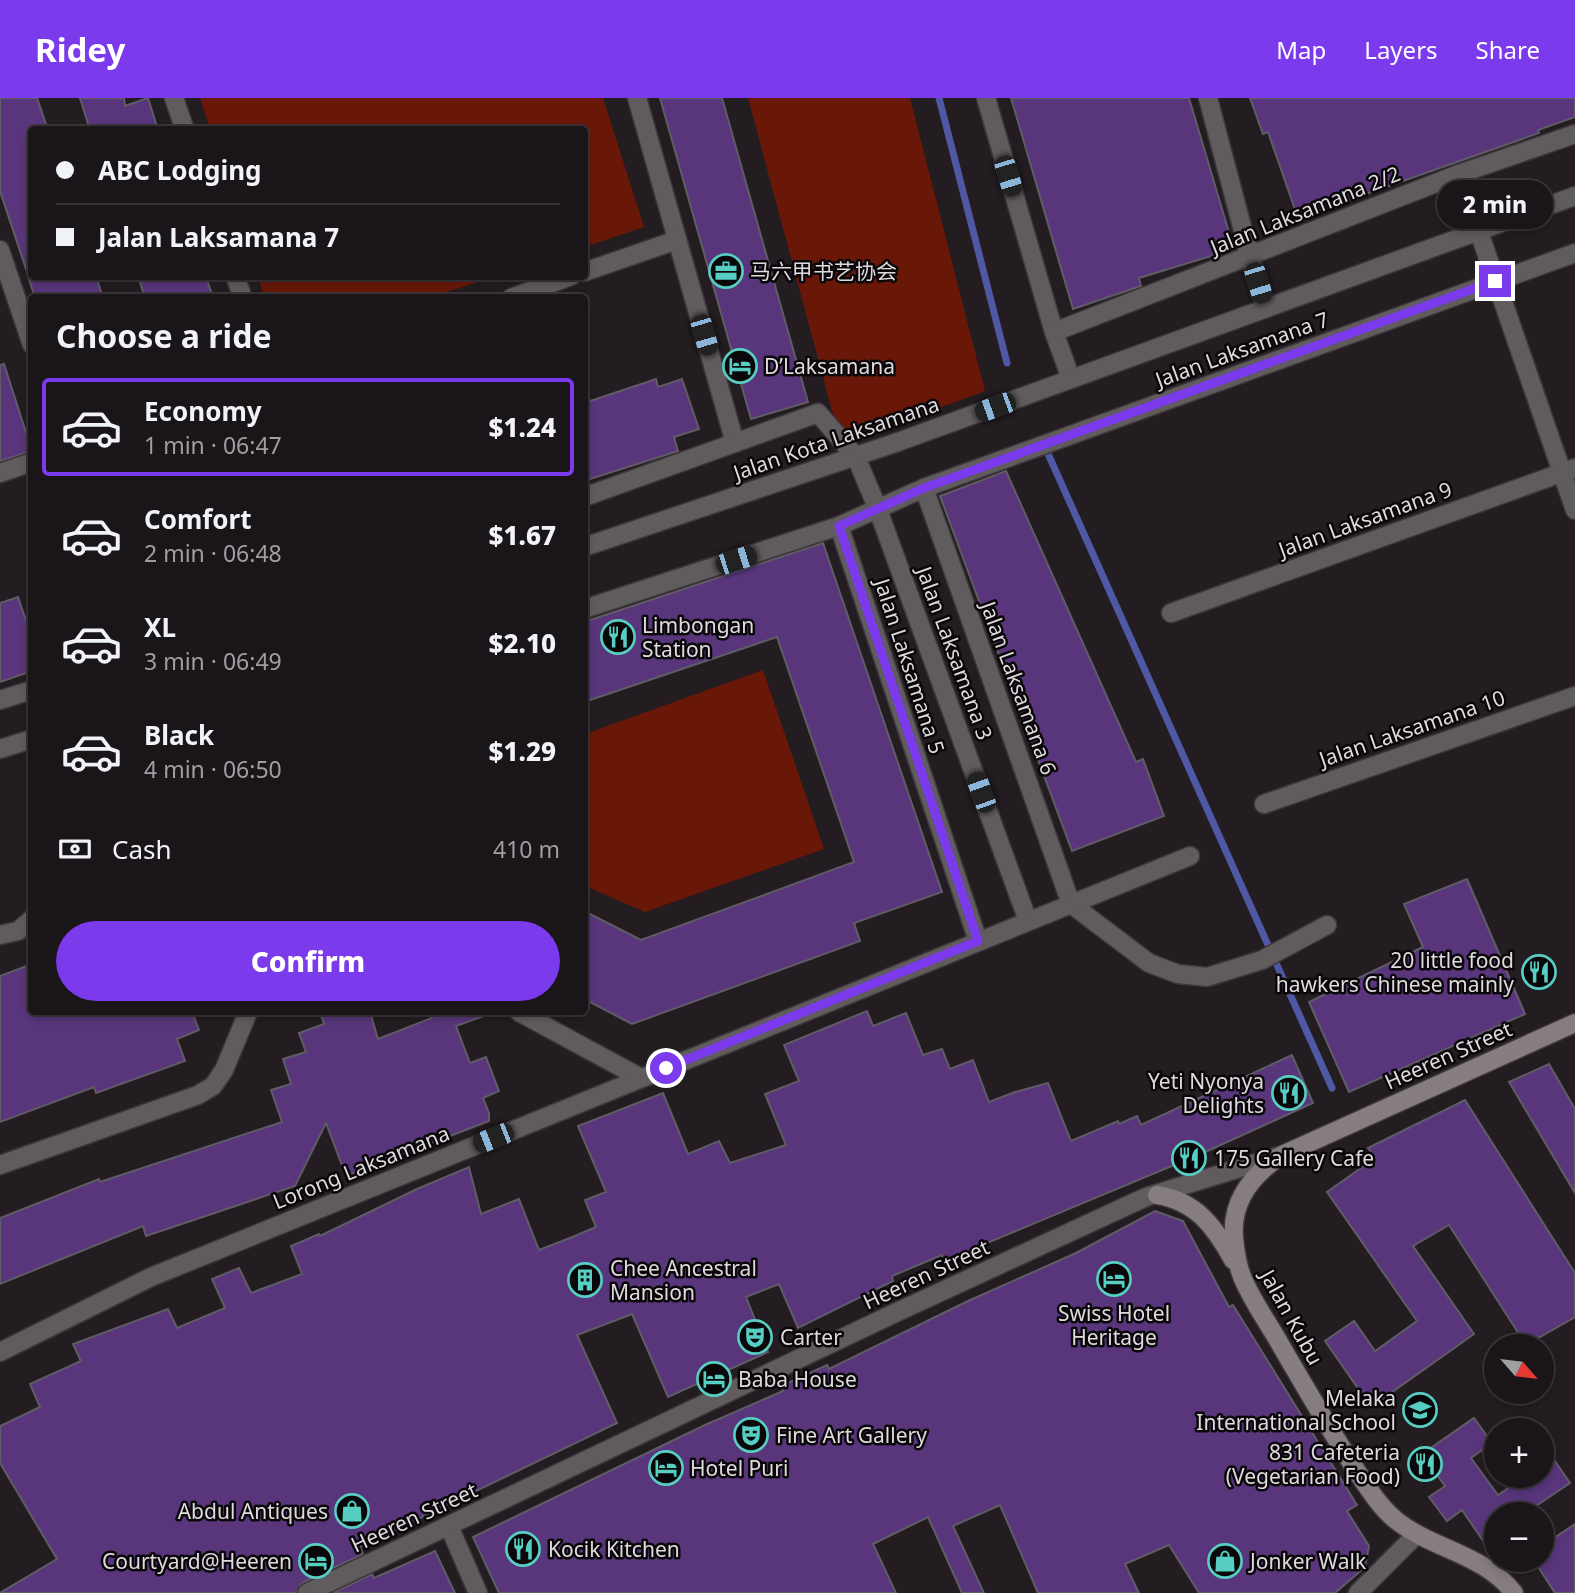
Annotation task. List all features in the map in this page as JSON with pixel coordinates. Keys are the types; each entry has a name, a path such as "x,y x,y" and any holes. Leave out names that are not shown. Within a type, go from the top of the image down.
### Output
{"main road":[{"name":"Heeren Street","path":"1282,1155 1575,1023"},
{"name":"Jalan Kubu","path":"1282,1155 1251,1179 1237,1208 1234,1236 1242,1275 1328,1428 1370,1490 1396,1521 1417,1534 1478,1562 1494,1572 1514,1593"},
{"path":"1157,1195 1172,1197 1199,1213 1227,1248 1242,1275"}],"street":[{"path":"174,98 184,126"},
{"path":"588,496 735,443 637,98"},
{"path":"986,98 1054,332 1071,379"},
{"path":"1208,98 1266,308"},
{"name":"Jalan Laksamana 2/2","path":"1054,332 1460,174 1575,134"},
{"path":"1460,174 1495,281 1569,471 1575,510"},
{"name":"Jalan Kota Laksamana","path":"588,546 856,457 1575,196"},
{"path":"588,271 677,240"},
{"path":"0,250 28,333"},
{"name":"Jalan Laksamana 7","path":"588,608 839,526 924,488 1575,253"},
{"path":"522,294 560,280"},
{"name":"Jalan Laksamana 3","path":"735,443 818,413 856,457 877,507 1028,921"},
{"path":"0,473 28,463"},
{"name":"Jalan Laksamana 9","path":"1171,613 1569,471"},
{"name":"Jalan Laksamana 6","path":"924,488 1071,904"},
{"name":"Jalan Laksamana 5","path":"839,526 978,941"},
{"path":"0,700 28,691"},
{"name":"Jalan Laksamana 10","path":"1264,804 1575,696"},
{"path":"0,749 28,740"},
{"name":"Lorong Laksamana","path":"0,1352 151,1277 1190,856"},
{"path":"1071,904 1149,964 1178,974 1207,977 1262,960 1327,925"},
{"path":"0,935 18,931 28,922"},
{"path":"0,1165 198,1095 214,1086 224,1070 247,1015"},
{"path":"525,1015 641,1078"},
{"name":"Heeren Street","path":"307,1593 895,1313 1146,1197 1282,1155"},
{"path":"449,1526 478,1593"},
{"path":"1358,1593 1417,1534"}],"shaded area":[{"path":"200,98 603,98 644,227 588,246 588,126 209,126"},
{"path":"748,98 910,98 985,391 841,444"},
{"path":"259,280 485,280 440,294 263,294"},
{"path":"763,670 824,849 645,912 588,887 588,733"}],"building":[{"path":"0,98 37,98 47,126 28,126 28,275 0,191"},
{"path":"80,98 124,98 125,106 148,98 157,126 89,126"},
{"path":"660,98 722,98 808,402 751,419"},
{"path":"1011,98 1189,98 1234,249 1139,278 1141,286 1073,309"},
{"path":"1250,98 1575,98 1575,117 1538,130 1539,133 1298,218 1268,132 1263,134"},
{"path":"29,280 97,280 102,294 34,294"},
{"path":"139,280 207,280 212,294 144,294"},
{"path":"4,364 28,439 28,452 0,461 0,365"},
{"path":"656,379 658,387 682,379 699,429 674,437 678,451 588,480 588,402"},
{"path":"1006,471 1136,762 1143,759 1164,816 1072,851 940,496"},
{"path":"823,543 942,892 854,923 860,941 632,1024 588,1001 588,913 641,940 854,862 777,637 588,701 588,621"},
{"path":"18,597 28,626 28,672 0,682 0,603"},
{"path":"1467,879 1525,1014 1349,1092 1309,1002 1423,947 1404,904"},
{"path":"28,966 28,1015 193,1015 199,1030 177,1039 185,1061 96,1093 94,1087 0,1122 0,976"},
{"path":"867,1011 873,1026 906,1013 923,1055 942,1049 950,1069 973,1060 989,1102 1048,1083 1071,1141 1137,1116 1141,1125 1292,1055 1313,1103 1203,1153 944,1261 942,1255 892,1276 893,1281 798,1328 779,1284 746,1297 768,1352 668,1397 632,1314 577,1335 617,1423 360,1547 363,1554 302,1583 296,1593 0,1593 57,1559 0,1463 0,1426 40,1407 30,1384 81,1361 73,1344 168,1309 177,1328 225,1308 212,1279 239,1268 251,1293 302,1274 291,1246 319,1234 320,1236 469,1167 481,1214 519,1199 539,1250 570,1238 596,1227 585,1200 606,1192 578,1126 663,1093 688,1154 719,1141 730,1163 786,1145 765,1094 799,1081 784,1045"},
{"path":"321,1015 371,1015 378,1039 432,1018 430,1015 486,1015 456,1026 470,1063 486,1057 499,1091 483,1098 489,1121 346,1176 326,1123 295,1186 146,1236 143,1226 0,1284 0,1218 99,1179 100,1182 282,1122 271,1090 291,1084 283,1059 306,1052 299,1033 324,1024"},
{"path":"1549,1064 1575,1109 1575,1193 1509,1082"},
{"path":"1465,1100 1575,1273 1575,1317 1545,1334 1519,1334 1449,1225 1413,1246 1474,1334 1371,1407 1325,1341 1354,1321 1375,1351 1417,1321 1327,1192 1375,1158 1368,1148"},
{"path":"1155,1211 1183,1221 1229,1307 1233,1305 1357,1505 1347,1511 1369,1546 1365,1567 1335,1593 1199,1593 1169,1545 1125,1564 1139,1593 1038,1593 1000,1505 953,1526 984,1593 962,1593 928,1517 873,1544 896,1593 499,1593 473,1537 705,1425 783,1391 781,1386 827,1365 829,1369 968,1301 1076,1253"},
{"path":"1474,1418 1484,1432 1484,1449 1471,1458 1484,1476 1484,1488 1493,1488 1498,1495 1508,1488 1554,1488 1554,1460 1570,1483 1542,1502 1484,1502 1484,1542 1462,1510 1447,1521 1429,1497 1445,1486 1422,1454"},
{"path":"1575,1524 1575,1593 1555,1593 1541,1572 1554,1572 1554,1538"},
{"path":"435,1551 455,1593 333,1593 372,1574 374,1578"}],"waterway":[{"path":"939,98 1007,363"},
{"path":"1045,447 1332,1088"}],"place":[{"name":"马六甲书艺协会","path":"726,271"},
{"name":"D’Laksamana","path":"740,366"},
{"name":"Limbongan Station","path":"618,637"},
{"name":"20 little food hawkers Chinese mainly","path":"1539,972"},
{"name":"Yeti Nyonya Delights","path":"1289,1093"},
{"name":"175 Gallery Cafe","path":"1189,1158"},
{"name":"Swiss Hotel Heritage","path":"1114,1279"},
{"name":"Chee Ancestral Mansion","path":"585,1280"},
{"name":"Carter","path":"755,1337"},
{"name":"Baba House","path":"714,1379"},
{"name":"Melaka International School","path":"1420,1410"},
{"name":"Fine Art Gallery","path":"751,1435"},
{"name":"831 Cafeteria (Vegetarian Food)","path":"1425,1464"},
{"name":"Hotel Puri","path":"666,1468"},
{"name":"Abdul Antiques","path":"352,1511"},
{"name":"Kocik Kitchen","path":"523,1549"},
{"name":"Courtyard@Heeren","path":"316,1561"},
{"name":"Jonker Walk","path":"1225,1561"}],"route":[{"path":"666,1068 978,941 839,526 924,488 1495,281"}]}
